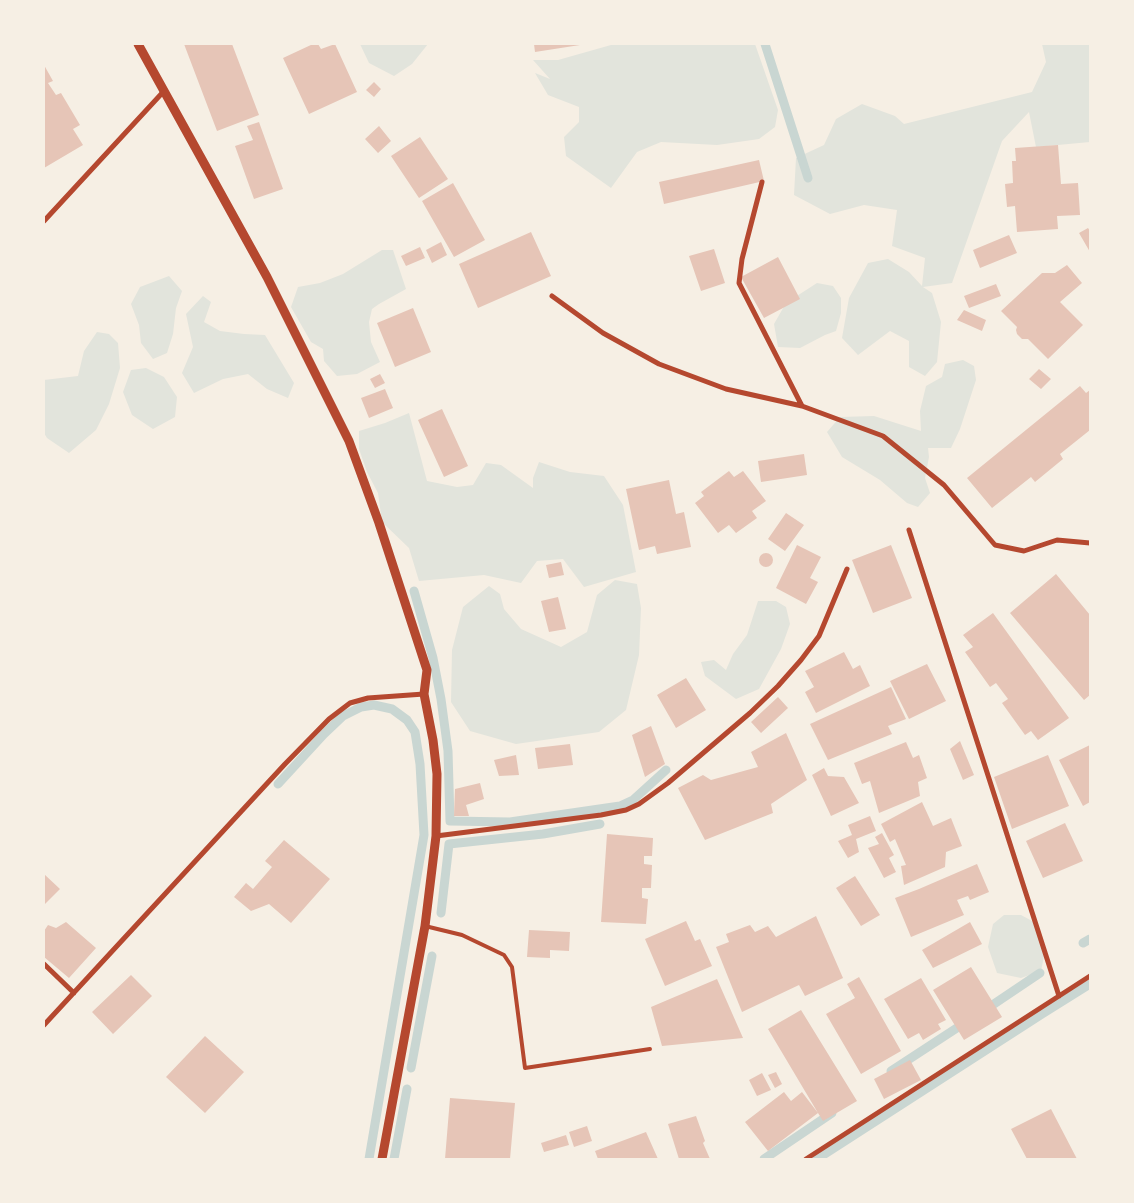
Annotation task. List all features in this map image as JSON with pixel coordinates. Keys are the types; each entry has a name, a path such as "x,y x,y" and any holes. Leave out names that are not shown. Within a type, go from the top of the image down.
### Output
{"street":[{"path":"138,44 267,277 349,441 380,523 427,670 424,694 434,740 437,774 436,836 425,926 382,1159"},
{"path":"44,222 164,91"},
{"path":"762,182 742,259 740,284 802,406"},
{"path":"552,296 603,333 660,364 726,389 802,406 883,436 944,485 995,545 1024,551 1058,540 1090,543"},
{"path":"909,530 1059,996"},
{"path":"436,836 601,815 626,810 639,804 668,783 750,713 778,686 819,636 847,569"},
{"path":"44,1025 285,764 329,719 350,703 368,698 424,694"},
{"path":"44,964 74,993"},
{"path":"806,1159 1090,976"}],"lane":[{"path":"425,926 462,935 504,955 512,967 525,1068 650,1049"}],"shaded area":[{"path":"360,44 428,44 412,64 394,76 369,63"},
{"path":"620,44 755,44 778,110 775,127 759,139 717,145 661,142 637,152 611,188 566,156 564,137 579,122 579,107 548,95 535,73 550,79 533,60 558,60"},
{"path":"1042,44 1090,44 1090,142 1036,147 1029,112 1002,141 952,283 923,287 932,293 941,322 937,362 925,376 909,367 909,341 890,331 858,355 842,338 849,298 868,263 888,259 909,272 922,286 925,258 892,246 897,210 864,205 830,214 794,195 796,158 824,145 836,119 862,104 895,116 904,124 1032,92 1046,62"},
{"path":"382,250 393,250 406,289 372,309 369,322 371,342 380,362 357,374 337,376 324,361 323,349 311,342 291,307 298,287 320,283 343,274"},
{"path":"169,276 182,291 176,308 173,334 167,353 153,359 141,343 139,325 131,304 140,287"},
{"path":"817,283 833,286 841,298 841,313 836,331 800,348 778,347 774,324 786,303"},
{"path":"203,296 211,302 204,322 220,331 265,335 294,383 288,398 267,389 248,374 223,379 194,393 182,373 193,347 186,314"},
{"path":"97,332 109,334 118,343 120,368 109,404 96,430 69,453 47,438 44,433 44,380 78,376 84,351"},
{"path":"963,360 974,366 976,380 960,429 951,448 928,448 929,457 925,478 930,493 918,507 907,503 880,480 842,457 827,432 840,417 874,416 921,431 920,411 926,386 942,377 945,364"},
{"path":"146,368 164,377 177,397 175,417 153,429 132,415 123,392 131,370"},
{"path":"409,413 427,481 457,487 473,485 486,463 501,465 533,488 533,478 539,462 570,472 604,476 623,505 636,572 584,587 563,559 537,561 521,583 484,575 419,581 409,548 382,522 378,493 367,472 359,449 359,431"},
{"path":"615,580 637,584 641,608 639,655 626,710 599,732 516,744 470,731 451,702 452,650 463,607 489,586 500,594 504,609 521,629 561,647 587,632 597,595"},
{"path":"758,601 776,601 786,607 790,624 781,649 759,689 736,699 705,676 701,662 714,660 726,670 733,654 747,635"},
{"path":"1004,915 1021,915 1034,922 1044,956 1041,971 1021,978 997,973 988,947 993,924"}],"building":[{"path":"184,44 232,44 259,115 217,131"},
{"path":"313,44 318,44 321,49 335,44 357,92 309,114 283,58"},
{"path":"534,44 580,44 580,45 535,52"},
{"path":"44,65 53,81 48,83 56,95 61,93 80,125 73,129 83,145 44,168"},
{"path":"374,82 381,89 374,97 366,90"},
{"path":"259,122 283,189 254,199 235,146 253,140 247,126"},
{"path":"379,126 391,141 378,153 365,139"},
{"path":"420,137 448,179 419,198 391,156"},
{"path":"1058,145 1061,184 1078,183 1080,215 1057,216 1058,229 1017,232 1015,206 1007,207 1005,184 1013,183 1012,161 1016,161 1015,148"},
{"path":"759,160 764,181 664,204 659,182"},
{"path":"453,183 485,240 454,257 422,201"},
{"path":"1088,228 1090,231 1090,252 1079,233"},
{"path":"531,232 551,276 478,308 459,264"},
{"path":"1009,235 1017,253 980,268 973,250"},
{"path":"441,242 447,255 432,263 426,250"},
{"path":"420,247 425,258 406,266 401,256"},
{"path":"714,249 725,283 701,291 689,256"},
{"path":"778,257 800,299 764,318 741,277"},
{"path":"1067,265 1082,283 1060,302 1083,325 1048,359 1028,339 1022,339 1017,334 1017,327 1001,311 1042,273 1055,273"},
{"path":"996,284 1001,296 969,308 964,296"},
{"path":"413,308 431,352 395,367 377,323"},
{"path":"964,310 986,320 982,331 957,320"},
{"path":"1039,369 1051,379 1041,389 1029,379"},
{"path":"380,374 385,383 375,388 370,379"},
{"path":"1080,386 1086,393 1090,390 1090,430 1060,454 1063,459 1035,482 1031,477 992,508 967,478"},
{"path":"385,389 393,408 369,418 361,398"},
{"path":"442,409 468,466 444,477 418,420"},
{"path":"804,454 807,475 761,482 758,461"},
{"path":"729,471 734,477 743,471 766,501 752,511 757,518 736,533 729,525 718,533 695,503 704,496 701,492"},
{"path":"669,480 676,514 684,512 691,547 657,554 655,546 639,550 626,489"},
{"path":"786,513 804,525 785,551 768,539"},
{"path":"797,545 821,557 810,578 818,582 806,604 776,588"},
{"path":"891,545 912,598 873,613 852,560"},
{"path":"766,553 771,555 773,560 771,565 766,567 761,565 759,560 761,555"},
{"path":"561,562 564,575 549,578 546,565"},
{"path":"1056,574 1090,615 1090,695 1084,700 1010,613"},
{"path":"558,597 566,629 549,632 541,601"},
{"path":"993,613 1069,718 1038,740 1031,731 1025,735 1002,703 1008,699 996,683 990,687 965,652 973,647 963,635"},
{"path":"844,652 853,669 860,665 870,686 816,713 805,692 814,687 805,671"},
{"path":"927,664 946,701 909,719 890,681"},
{"path":"686,678 706,710 676,728 657,695"},
{"path":"891,687 906,719 888,726 892,734 828,760 810,724"},
{"path":"778,697 788,708 761,733 751,722"},
{"path":"651,726 665,764 645,777 632,735"},
{"path":"786,733 807,780 771,804 773,813 705,840 678,788 703,775 711,780 758,767 751,752"},
{"path":"960,741 974,775 963,780 950,749"},
{"path":"906,742 913,758 919,755 927,778 918,782 920,796 879,813 870,781 862,784 854,763"},
{"path":"570,744 573,765 538,769 535,748"},
{"path":"1090,745 1090,802 1083,806 1059,760"},
{"path":"516,755 519,775 499,776 494,760"},
{"path":"1048,755 1069,806 1012,829 994,777"},
{"path":"824,768 828,776 844,777 859,803 831,816 812,775"},
{"path":"480,783 484,799 466,805 469,816 454,816 455,789"},
{"path":"922,802 933,826 951,818 962,846 946,852 945,867 904,885 901,866 906,865 895,839 890,842 881,824"},
{"path":"870,816 876,831 856,839 859,852 848,858 838,841 852,835 848,825"},
{"path":"1065,823 1083,861 1043,878 1026,841"},
{"path":"882,833 894,855 889,858 896,872 884,878 868,848 879,844 875,837"},
{"path":"607,834 653,838 652,856 644,856 644,864 652,865 651,888 642,888 642,898 648,899 646,924 601,922"},
{"path":"284,840 330,879 291,923 269,904 251,911 234,897 246,883 253,889 272,867 265,861"},
{"path":"977,864 989,892 970,900 968,896 957,900 964,915 911,937 895,898"},
{"path":"44,874 60,889 44,905"},
{"path":"855,876 880,915 861,926 836,888"},
{"path":"816,916 843,978 805,996 799,985 742,1012 716,947 729,942 726,934 750,925 755,932 768,926 776,937"},
{"path":"686,921 695,941 700,939 712,966 665,986 645,939"},
{"path":"66,922 96,948 69,978 44,957 44,931 48,925 56,928"},
{"path":"970,922 982,944 933,968 922,950"},
{"path":"529,930 570,932 569,951 550,950 550,958 527,957"},
{"path":"971,967 1002,1017 964,1040 933,990"},
{"path":"131,975 152,996 113,1034 92,1012"},
{"path":"859,977 901,1051 861,1074 826,1014 855,998 847,984"},
{"path":"921,978 946,1020 938,1024 941,1029 923,1040 919,1033 908,1039 884,999"},
{"path":"717,979 743,1038 662,1046 651,1007"},
{"path":"801,1010 857,1101 823,1121 768,1029"},
{"path":"205,1036 244,1072 205,1113 166,1077"},
{"path":"910,1060 921,1080 884,1099 874,1079"},
{"path":"776,1072 782,1084 775,1088 768,1075"},
{"path":"762,1073 771,1090 757,1096 749,1080"},
{"path":"784,1092 791,1101 802,1092 818,1113 768,1151 745,1122"},
{"path":"450,1098 515,1103 510,1159 445,1159"},
{"path":"1051,1109 1077,1159 1027,1159 1011,1129"},
{"path":"696,1116 705,1141 703,1143 710,1159 679,1159 668,1124"},
{"path":"587,1126 592,1141 574,1147 569,1132"},
{"path":"646,1132 658,1159 598,1159 595,1151"},
{"path":"566,1135 569,1145 544,1152 541,1143"}],"waterway":[{"path":"765,44 808,178"},
{"path":"414,591 433,658 441,699 448,751 450,821 510,822 620,806 633,800 666,770"},
{"path":"278,784 343,716 361,707 374,705 392,709 407,720 415,732 420,764 424,835 369,1159"},
{"path":"441,913 449,844 543,834 600,824"},
{"path":"1083,943 1090,939"},
{"path":"411,1068 432,956"},
{"path":"985,1010 1040,973"},
{"path":"817,1159 1090,984"},
{"path":"891,1071 966,1022"},
{"path":"394,1159 407,1089"},
{"path":"764,1159 832,1113"}]}
